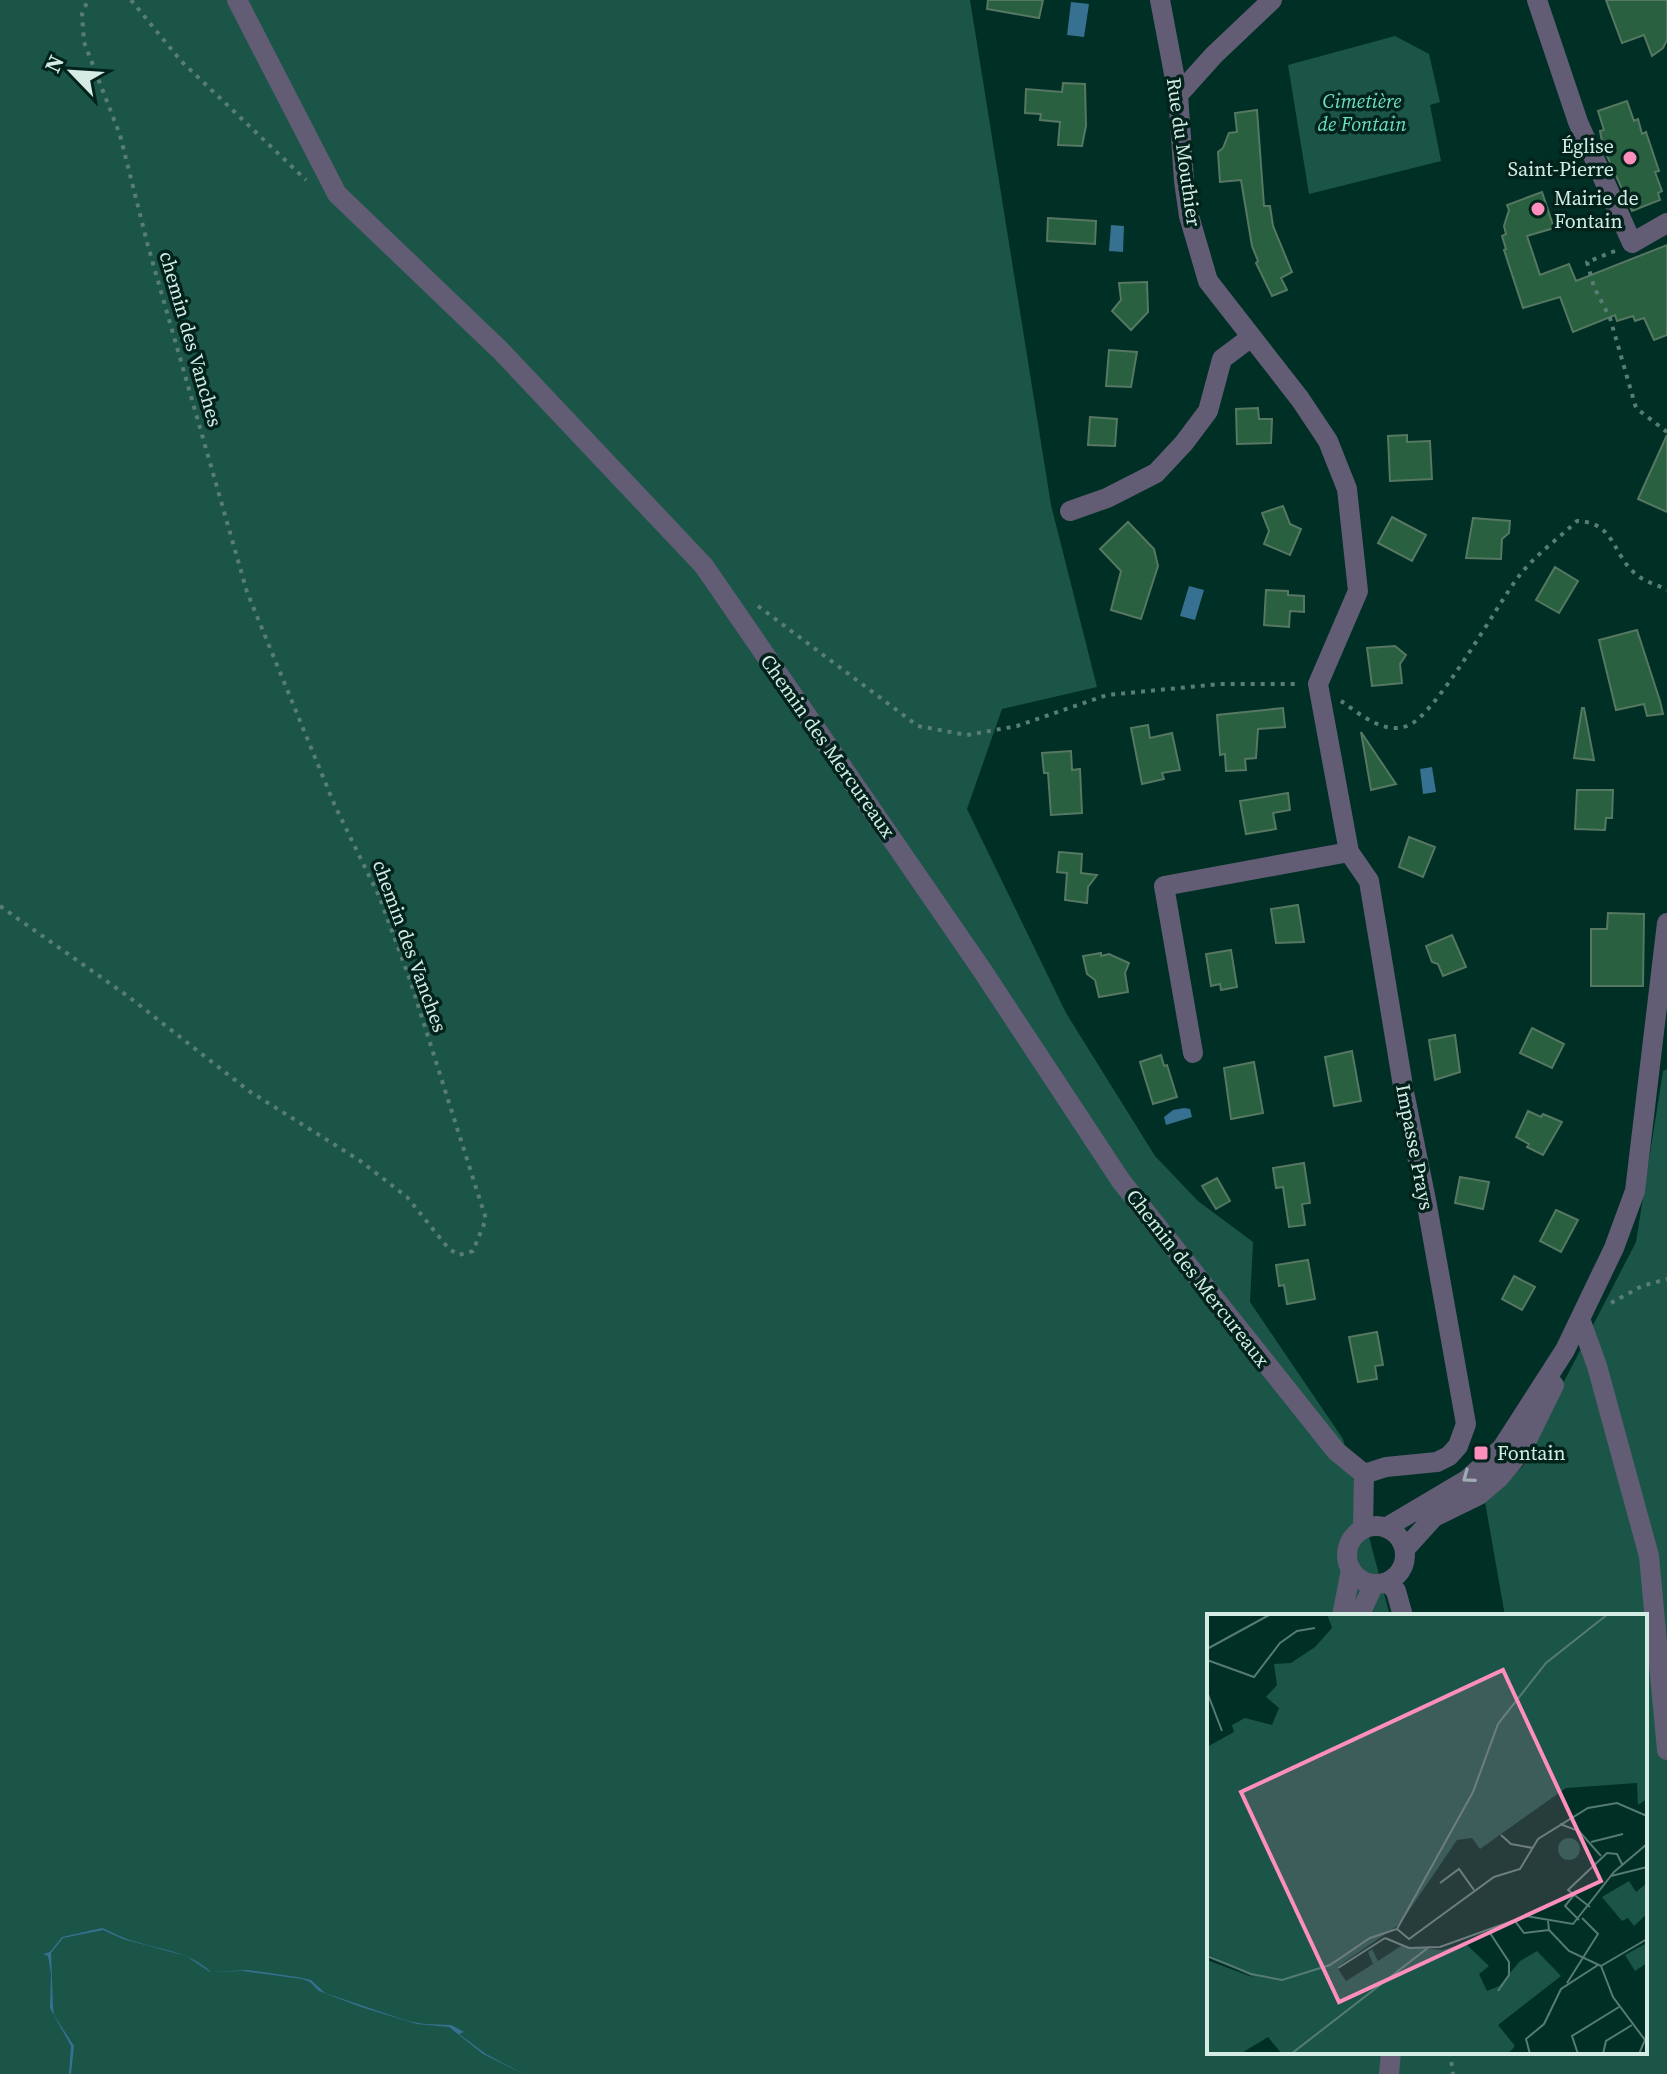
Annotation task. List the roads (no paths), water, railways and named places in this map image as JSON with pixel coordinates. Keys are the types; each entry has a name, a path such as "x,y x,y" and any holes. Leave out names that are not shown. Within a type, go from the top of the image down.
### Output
{"street":[{"name":"Chemin des Mercureaux","path":"237,0 337,194 501,351 704,566 982,970 1121,1181 1336,1451 1364,1474"},
{"name":"Rue du Mouthier","path":"1160,0 1178,95 1189,216 1208,281 1300,399 1328,441 1347,489 1358,591 1318,684"},
{"path":"1178,95 1214,55 1272,0"},
{"path":"1537,0 1578,122 1632,243 1667,223"},
{"path":"1070,511 1107,498 1156,473 1208,411 1222,359 1250,338"},
{"name":"Impasse Prays","path":"1318,684 1349,852 1369,881 1404,1092 1466,1424 1458,1446 1449,1456 1437,1462 1386,1467 1364,1474"},
{"path":"1193,1053 1164,886 1349,852"},
{"path":"1387,1527 1468,1479 1502,1448 1565,1350 1614,1248 1635,1191 1667,923"},
{"path":"1580,1319 1597,1366 1649,1556 1667,1750"},
{"path":"1405,1549 1434,1517 1479,1495 1499,1478 1522,1450 1557,1378 1565,1350"},
{"path":"1363,1528 1364,1474"},
{"path":"1342,1614 1351,1570 1347,1551 1349,1542 1363,1528 1387,1527 1402,1540 1405,1549 1403,1568 1381,1583 1360,1614"},
{"path":"1351,1570 1364,1582 1381,1583 1396,1591 1402,1614"},
{"path":"1389,2074 1391,2054"}],"water":[{"path":"1071,2 1089,4 1084,37 1067,35"},
{"path":"1111,225 1124,226 1123,252 1109,251"},
{"path":"1189,586 1204,590 1195,620 1180,616"},
{"path":"1432,767 1436,792 1423,794 1420,769"},
{"path":"1190,1109 1192,1117 1166,1125 1164,1117 1173,1110"},
{"path":"102,1928 129,1940 184,1955 123,1939 103,1930 63,1938 51,1953 53,2006 54,2015 74,2046 69,2074 71,2046 50,2008 51,1974 48,1956 43,1954 50,1952 62,1937"},
{"path":"248,1970 311,1980 325,1993 408,2021 451,2025 464,2032 459,2034 486,2054 524,2074 483,2054 449,2027 417,2024 361,2007 319,1991 302,1979 242,1971 212,1972"}],"place":[{"name":"Église Saint-Pierre","path":"1630,158"},
{"name":"Mairie de Fontain","path":"1538,209"},
{"name":"Fontain","path":"1481,1453"}],"park label":[{"name":"Cimetière de Fontain","path":"1362,112"}]}
